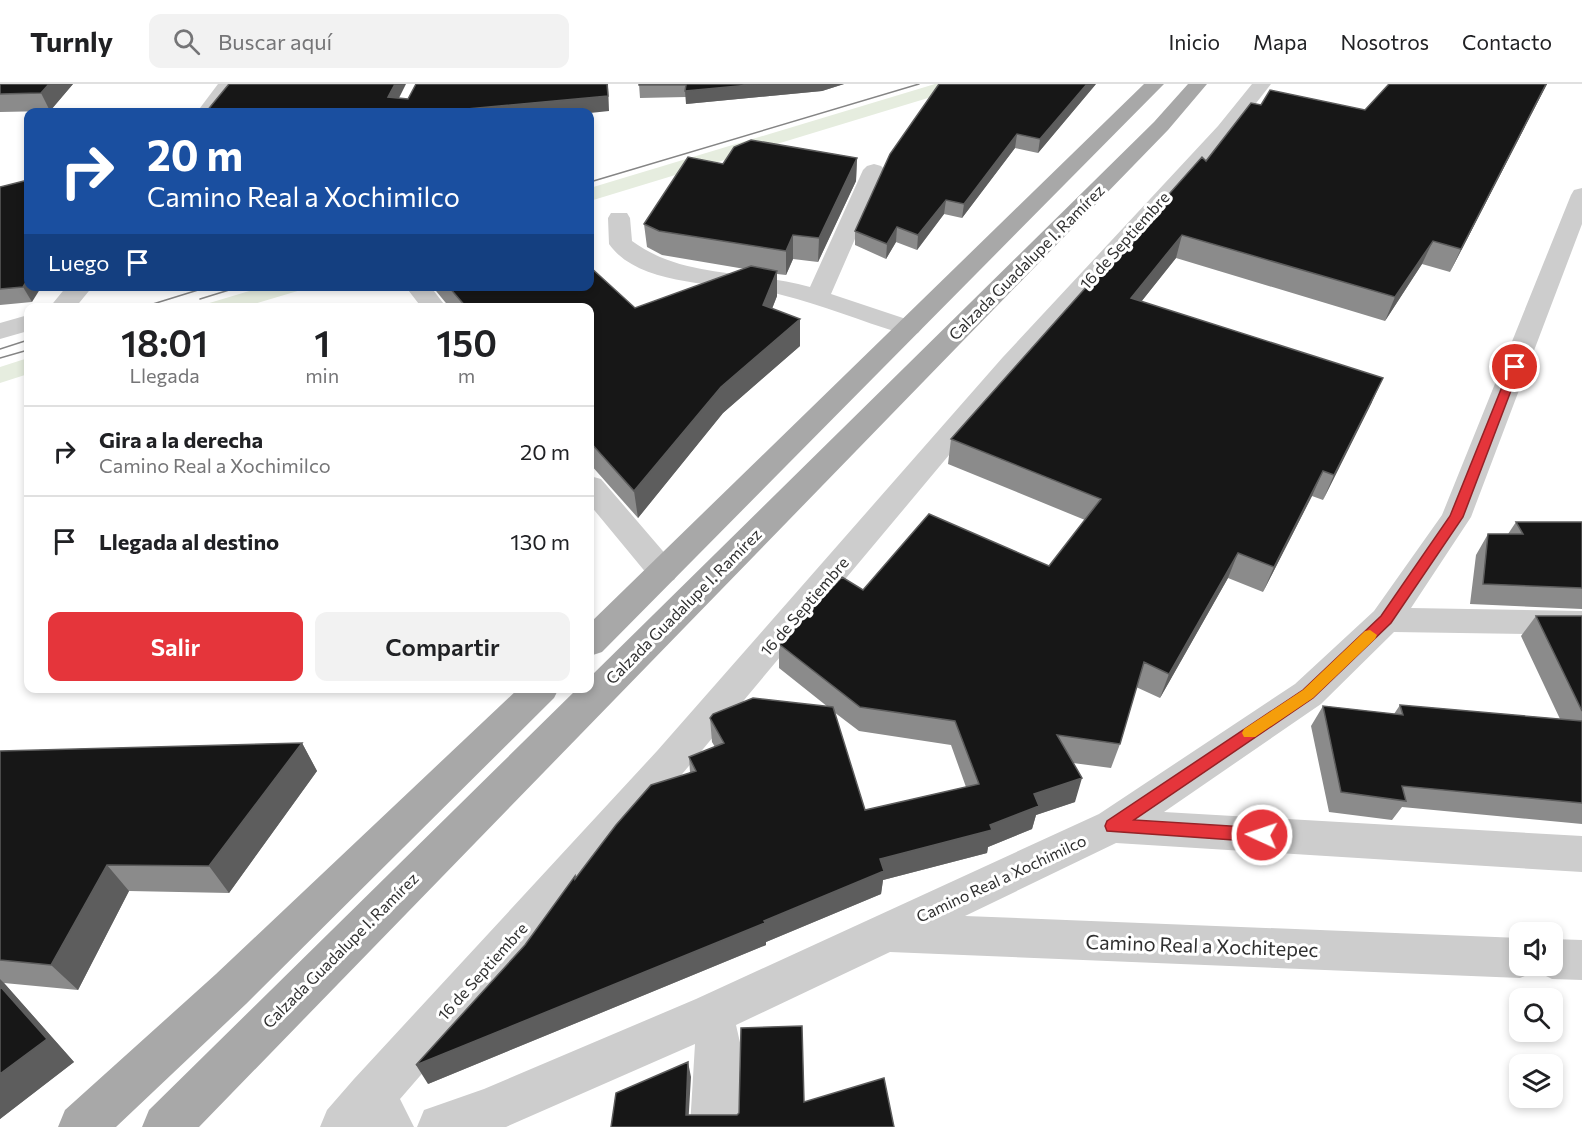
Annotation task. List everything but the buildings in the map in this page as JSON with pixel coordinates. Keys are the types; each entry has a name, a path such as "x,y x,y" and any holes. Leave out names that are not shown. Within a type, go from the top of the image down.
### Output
{"main road":[{"path":"594,639 1155,84"},
{"name":"Calzada Guadalupe I. Ramírez","path":"166,1127 1153,135 1198,84"},
{"path":"82,1127 231,989 537,693"}],"street":[{"path":"209,108 228,84"},
{"name":"16 de Septiembre","path":"368,1116 1012,363 1217,138 1262,84"},
{"path":"817,298 874,170"},
{"name":"Camino Real a Xochimilco","path":"441,1127 486,1112 712,1014 1113,826 1308,694 1386,620 1456,517 1582,195"},
{"path":"619,218 621,244 633,256 653,266 781,287 909,328"},
{"path":"421,291 431,303"},
{"path":"0,332 24,324"},
{"path":"594,491 663,572"},
{"path":"1386,620 1582,623"},
{"path":"1113,826 1582,854"},
{"name":"Camino Real a Xochitepec","path":"884,932 1509,958"},
{"path":"1563,959 1582,960"},
{"path":"712,1014 718,1047 714,1127"}],"shaded area":[{"path":"935,84 974,84 594,200 594,187"},
{"path":"249,291 298,291 257,303 209,303"},
{"path":"24,359 24,375 0,383 0,367"}],"tram line":[{"path":"594,181 919,84"},
{"path":"156,303 195,291"},
{"path":"200,299 226,291"},
{"path":"0,349 24,341"},
{"path":"0,358 24,351"}],"slow traffic":[{"path":"1250,733 1308,694 1370,635"}],"route":[{"path":"1262,835 1113,826 1308,694 1386,620 1456,517 1515,367"}]}
